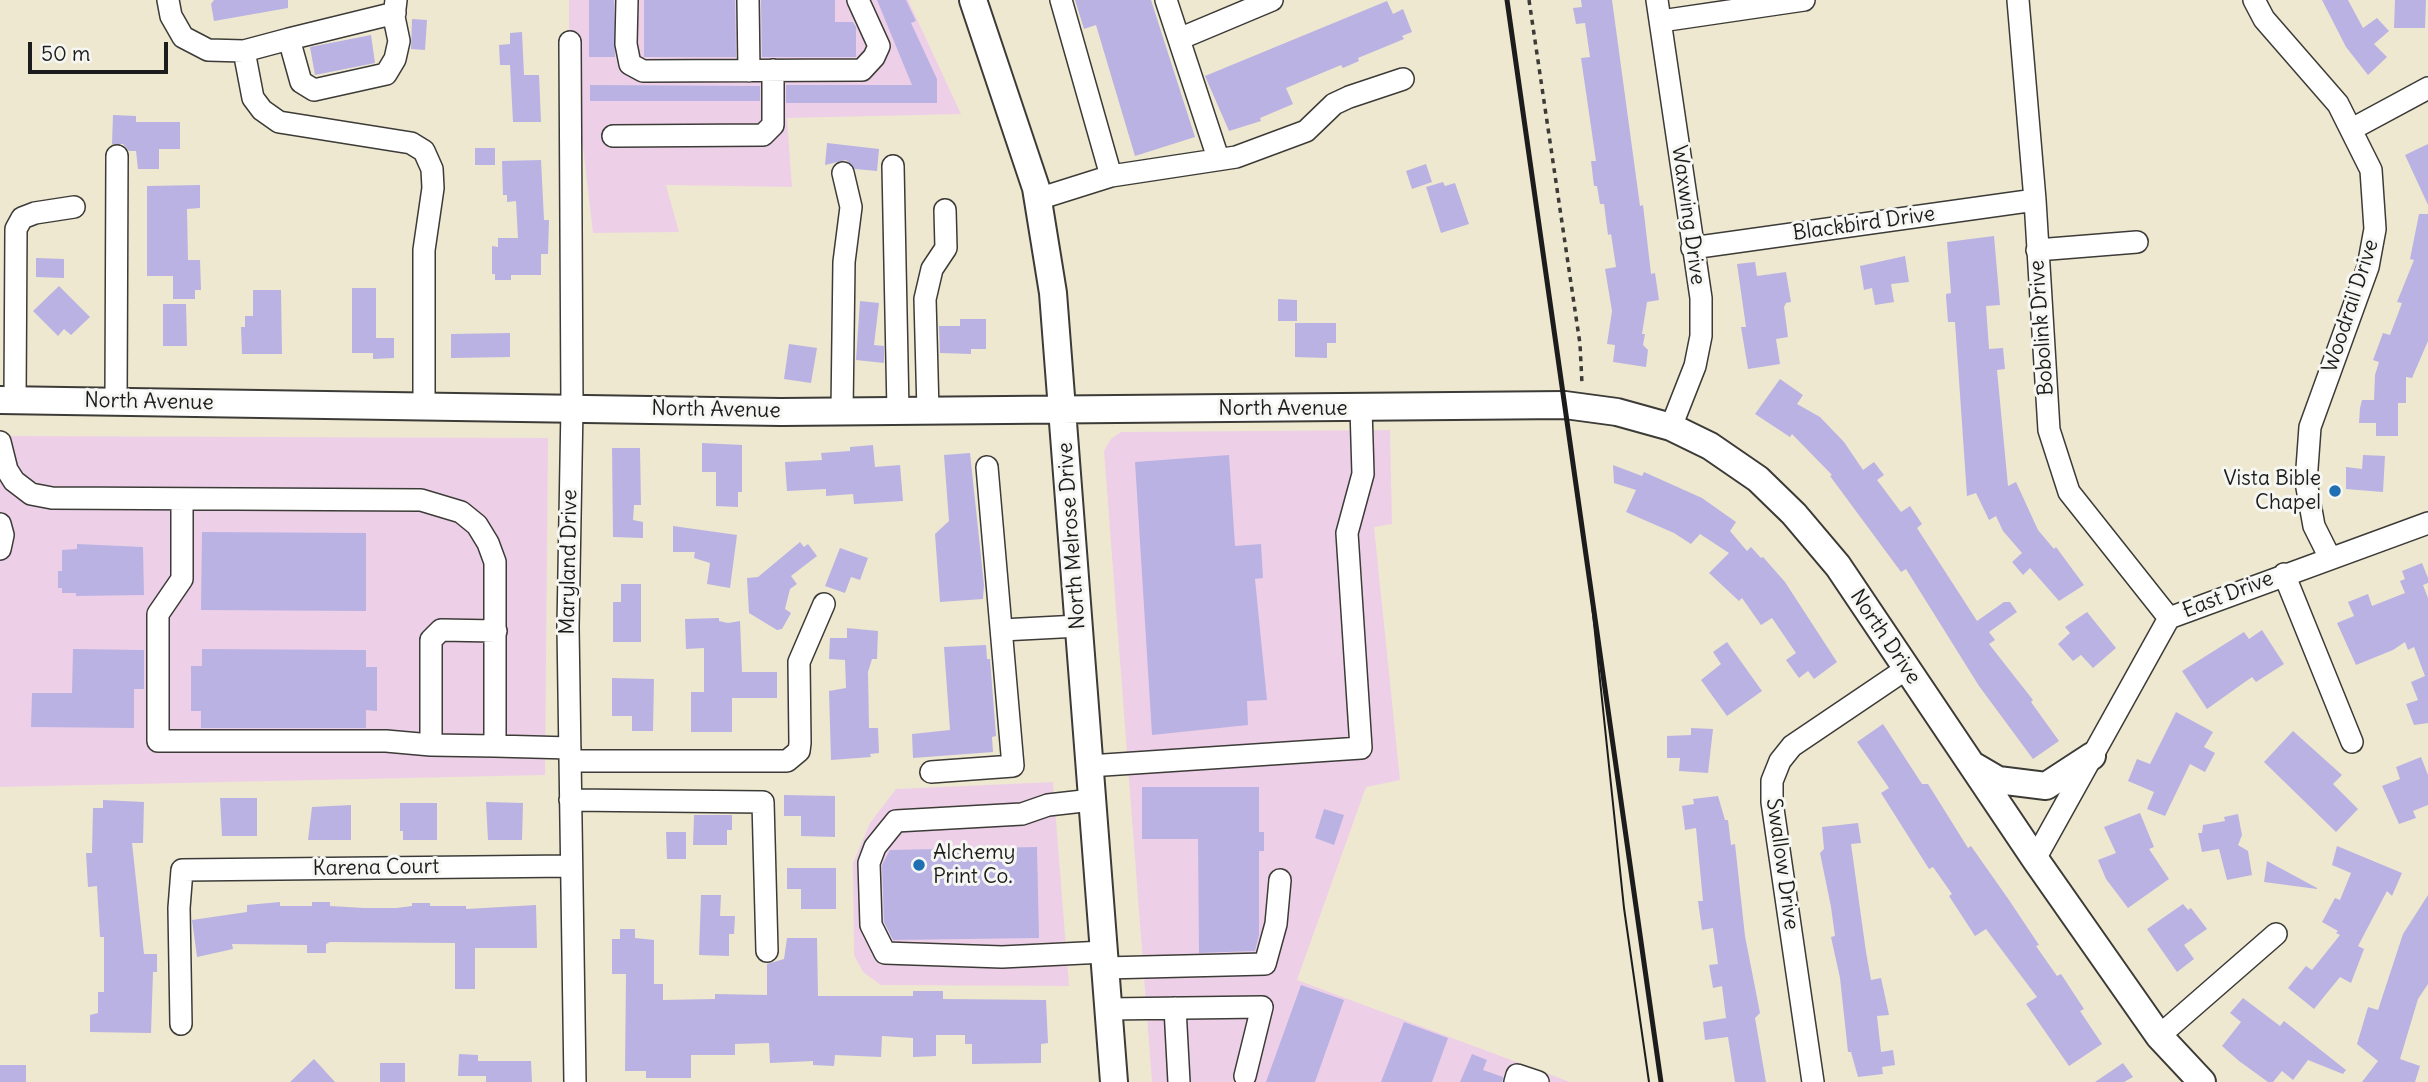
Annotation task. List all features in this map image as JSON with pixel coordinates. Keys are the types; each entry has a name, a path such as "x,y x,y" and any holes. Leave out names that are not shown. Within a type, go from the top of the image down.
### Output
{"main road":[{"name":"North Melrose Drive","path":"973,0 1038,199 1054,293 1114,1082"},
{"name":"North Avenue","path":"8,400 842,411 1433,408"},
{"name":"North Drive","path":"1433,408 1584,408 1617,412 1671,427 1710,446 1758,479 1794,514 1838,566 2158,1036 2202,1082"},
{"path":"1970,763 1998,780 2046,786 2092,756"}],"street":[{"path":"168,0 171,16 183,37 208,50 244,51 395,6 399,41 395,59 387,74 314,90 301,82 289,39"},
{"path":"627,0 626,44 630,64 643,71 862,70 874,57 879,46 858,0"},
{"path":"748,0 749,71"},
{"path":"1061,0 1111,176"},
{"path":"1166,0 1218,158"},
{"path":"1179,39 1272,0"},
{"path":"1659,10 1804,0"},
{"name":"Bobolink Drive","path":"2018,0 2035,200 2049,430 2069,492 2169,618"},
{"name":"Woodrail Drive","path":"2254,0 2264,19 2337,104 2371,170 2375,229 2368,267 2310,427 2306,482 2314,526 2330,558"},
{"name":"Waxwing Drive","path":"1659,10 1701,298 1701,336 1695,366 1671,427"},
{"name":"Maryland Drive","path":"570,43 572,407 568,627 575,1082"},
{"path":"244,51 253,98 261,110 279,122 411,143 424,151 432,169 433,188 424,250 424,405"},
{"path":"613,136 762,135 774,125 774,70"},
{"path":"1038,199 1111,176 1236,157 1306,131 1335,104 1403,79"},
{"path":"2352,129 2428,88"},
{"path":"116,401 117,156"},
{"path":"893,166 898,411"},
{"path":"842,411 844,262 851,207 843,173"},
{"name":"Blackbird Drive","path":"1692,248 2035,200"},
{"path":"8,400 16,229 22,218 74,207"},
{"path":"928,411 925,299 932,269 946,248 945,210"},
{"path":"2037,250 2137,242"},
{"path":"1089,766 1361,748 1347,533 1363,474 1361,408"},
{"path":"0,442 7,470 14,481 31,494 52,498 421,500 441,504 469,519 488,543 495,562 495,746"},
{"path":"931,772 1013,766 987,467"},
{"path":"182,499 183,579 158,614 158,741 386,741 495,746 570,754 787,761 799,751 799,662 824,604"},
{"name":"East Drive","path":"2035,859 2169,618 2428,523"},
{"path":"0,524 3,535 0,549"},
{"path":"2284,574 2352,742"},
{"path":"1002,630 1079,626"},
{"path":"431,745 431,640 441,630 496,631"},
{"name":"Swallow Drive","path":"1813,1082 1772,802 1772,781 1780,761 1792,746 1906,668"},
{"path":"570,800 763,802 767,951"},
{"path":"1092,800 1048,805 1022,814 896,821 875,847 869,863 871,925 885,953 1265,964 1276,924 1280,880"},
{"name":"Karena Court","path":"181,1024 179,908 182,870 571,866"},
{"path":"2158,1036 2276,934"},
{"path":"1108,1009 1262,1007 1245,1076"},
{"path":"1175,1008 1179,1082"},
{"path":"1515,1082 1517,1075 1538,1082"}],"path":[{"path":"1529,0 1578,331 1584,408"}],"shaded area":[{"path":"569,0 908,0 961,114 787,118 792,187 666,185 679,232 593,233 569,28"},
{"path":"1390,430 1392,524 1374,527 1400,780 1366,787 1297,980 1570,1082 1152,1082 1104,451 1111,439 1121,432"},
{"path":"0,436 548,438 545,775 0,787"},
{"path":"1053,782 1069,986 881,985 863,972 854,955 853,863 870,823 896,789"}],"building":[{"path":"214,0 288,0 288,8 214,21 211,4"},
{"path":"589,0 614,0 615,57 589,57"},
{"path":"644,0 735,0 736,57 644,57"},
{"path":"761,0 835,0 835,22 853,22 856,27 856,57 762,57"},
{"path":"877,0 906,0 916,21 911,23 937,79 937,103 786,103 786,85 912,85"},
{"path":"1075,0 1151,0 1195,137 1135,156 1096,25 1084,29"},
{"path":"1581,0 1612,0 1640,206 1643,205 1651,274 1655,273 1659,300 1647,302 1642,334 1645,334 1643,345 1648,350 1646,367 1613,362 1615,345 1607,344 1612,311 1605,269 1616,267 1604,204 1600,204 1597,186 1594,186 1591,161 1596,161 1581,58 1590,57 1585,23 1576,24 1573,8 1582,7"},
{"path":"2322,0 2348,0 2363,28 2377,18 2389,31 2374,44 2387,57 2368,75 2346,47"},
{"path":"2395,0 2426,0 2425,28 2394,28"},
{"path":"1387,1 1393,14 1403,9 1412,32 1402,36 1404,39 1358,58 1359,61 1343,68 1341,65 1286,88 1293,104 1260,118 1261,121 1229,131 1205,76"},
{"path":"412,19 427,20 425,50 411,49"},
{"path":"522,32 524,75 539,75 541,122 513,122 510,65 500,65 499,45 510,44 510,33"},
{"path":"371,35 375,63 315,75 310,47"},
{"path":"590,85 760,86 760,101 590,101"},
{"path":"113,115 136,116 136,122 180,122 180,149 159,149 159,169 138,169 136,151 129,151 123,144 112,144"},
{"path":"827,143 879,149 877,171 855,169 846,160 825,165"},
{"path":"2428,144 2428,205 2405,155"},
{"path":"475,148 495,148 495,165 475,165"},
{"path":"541,160 544,220 549,220 548,254 541,254 541,275 511,275 511,280 495,280 495,274 492,274 492,246 498,247 498,238 518,238 516,201 507,202 507,195 503,195 502,161"},
{"path":"1426,164 1432,182 1412,189 1406,171"},
{"path":"1443,182 1445,186 1455,183 1469,224 1441,233 1426,187"},
{"path":"200,185 200,208 187,209 188,260 200,260 201,290 195,290 195,299 173,299 173,276 147,276 147,186"},
{"path":"2419,214 2428,214 2428,341 2412,378 2406,377 2406,403 2398,403 2398,436 2376,436 2376,423 2359,423 2360,408 2362,400 2374,400 2375,375 2379,362 2373,360 2383,333 2390,335 2402,303 2397,302 2414,260 2410,259"},
{"path":"1994,236 2000,305 1986,306 1989,349 2003,348 2005,369 1997,370 2008,486 2016,482 2038,530 2054,549 2056,547 2084,585 2059,601 2030,568 2023,575 2012,562 2022,553 2003,531 1996,516 1989,520 1976,493 1967,496 1955,322 1948,322 1946,297 1946,294 1951,293 1947,242"},
{"path":"1905,256 1909,282 1891,284 1894,302 1875,305 1872,288 1864,290 1860,266"},
{"path":"36,258 64,259 64,278 36,277"},
{"path":"1755,262 1757,276 1786,272 1791,302 1784,307 1788,337 1776,339 1780,364 1748,369 1741,327 1746,327 1737,264"},
{"path":"59,286 90,317 71,335 64,329 58,336 33,311"},
{"path":"352,288 376,288 376,338 394,338 394,358 373,359 373,353 352,353"},
{"path":"253,290 281,290 282,354 242,354 241,327 245,327 245,316 253,316"},
{"path":"1278,299 1297,300 1297,321 1278,321"},
{"path":"860,301 879,303 874,345 884,346 884,363 856,360"},
{"path":"163,304 186,304 187,346 163,346"},
{"path":"960,319 986,319 986,349 971,349 971,354 940,353 939,326 960,326"},
{"path":"1295,323 1336,323 1336,343 1327,343 1327,358 1295,357"},
{"path":"510,333 510,357 451,358 451,334"},
{"path":"789,344 817,348 811,383 784,379"},
{"path":"1780,379 1803,395 1797,404 1820,417 1844,442 1863,470 1874,462 1884,475 1877,480 1901,512 1910,506 1922,524 1917,528 1977,621 2004,602 2010,602 2017,612 1989,632 1995,640 1989,644 2033,700 2031,702 2059,741 2033,759 1979,686 1906,569 1901,572 1830,476 1832,475 1792,434 1790,437 1755,414"},
{"path":"702,443 742,445 742,492 738,492 738,507 716,506 716,472 702,472"},
{"path":"873,445 875,467 900,465 903,501 854,504 853,494 826,496 826,489 787,491 785,462 822,460 821,453 850,451 850,447"},
{"path":"612,448 640,448 641,505 634,505 633,520 643,522 643,538 613,537"},
{"path":"970,453 984,585 983,599 940,602 935,534 949,521 944,455"},
{"path":"1229,455 1235,546 1261,544 1263,578 1255,579 1267,700 1247,701 1248,725 1152,735 1135,462"},
{"path":"2363,455 2385,456 2383,492 2346,489 2346,467 2362,469"},
{"path":"1613,465 1642,476 1644,472 1702,498 1736,522 1730,531 1747,551 1751,547 1763,557 1785,582 1837,662 1814,679 1808,671 1799,678 1786,660 1796,653 1772,618 1761,625 1742,598 1739,601 1709,573 1729,553 1700,534 1691,544 1674,533 1626,512 1636,490 1614,483"},
{"path":"673,526 737,535 730,588 707,584 710,563 694,558 695,552 673,552"},
{"path":"202,532 366,533 366,611 201,610"},
{"path":"800,542 804,547 808,544 817,556 791,576 797,584 790,589 785,609 791,613 782,629 777,630 749,613 747,578 758,577"},
{"path":"77,544 143,547 144,595 76,596 76,593 62,593 62,588 58,588 58,571 62,571 62,550 77,549"},
{"path":"840,548 868,558 860,580 851,577 845,593 825,586"},
{"path":"2422,563 2428,578 2428,583 2423,585 2428,598 2428,723 2414,725 2406,704 2418,700 2411,682 2425,676 2414,647 2408,650 2405,642 2393,650 2356,665 2337,623 2354,616 2348,602 2368,594 2372,606 2405,593 2400,581 2405,579 2402,571"},
{"path":"621,584 641,584 641,642 613,642 613,602 621,602"},
{"path":"2087,612 2116,648 2093,668 2081,655 2073,661 2058,644 2070,633 2065,627"},
{"path":"719,618 719,621 728,623 740,621 742,672 777,672 777,698 732,698 732,732 691,732 691,692 704,692 704,648 686,649 685,619"},
{"path":"847,628 878,631 877,659 872,659 868,672 869,728 878,728 879,753 870,754 871,757 831,760 829,691 846,688 845,660 829,659 830,638 847,638"},
{"path":"2262,630 2284,664 2256,682 2252,677 2207,709 2182,671 2244,632 2249,639"},
{"path":"1727,642 1762,691 1727,716 1701,680 1721,664 1713,652"},
{"path":"986,645 987,659 990,659 996,736 992,737 993,752 913,758 912,734 950,730 944,647"},
{"path":"73,649 144,650 144,689 134,689 134,728 31,727 32,693 72,693"},
{"path":"202,649 366,650 366,667 377,667 377,711 366,710 366,728 201,728 201,711 191,711 191,666 202,666"},
{"path":"612,678 654,679 653,731 632,731 632,716 612,716"},
{"path":"2176,712 2213,732 2204,747 2215,753 2205,772 2190,764 2165,816 2147,809 2154,792 2128,781 2137,759 2150,764"},
{"path":"1883,724 1922,784 1928,784 1968,848 1971,846 2009,900 2057,976 2061,974 2084,1009 2080,1011 2102,1044 2069,1066 2026,1004 2037,997 1986,929 1975,936 1949,896 1952,894 1933,867 1929,869 1881,793 1889,788 1857,742"},
{"path":"1691,728 1713,729 1708,773 1679,771 1680,758 1667,758 1667,736 1691,735"},
{"path":"2293,731 2342,775 2333,784 2358,809 2336,832 2264,762"},
{"path":"2421,757 2428,775 2428,805 2413,811 2416,818 2399,824 2382,786 2400,779 2396,767"},
{"path":"1142,787 1259,787 1259,832 1264,832 1264,851 1259,851 1259,935 1255,951 1199,953 1198,839 1142,839"},
{"path":"784,795 835,796 835,837 801,836 801,816 784,816"},
{"path":"1718,796 1725,820 1728,820 1731,845 1735,844 1745,936 1760,1013 1755,1018 1766,1082 1735,1082 1728,1037 1705,1040 1703,1022 1726,1018 1722,986 1713,988 1709,965 1718,964 1713,928 1702,930 1698,901 1703,901 1696,828 1685,830 1682,806 1694,804 1693,799"},
{"path":"220,798 257,798 257,836 222,836"},
{"path":"103,800 144,802 143,843 132,843 144,954 157,954 157,972 153,972 151,1033 90,1032 90,1015 98,1013 98,992 104,992 104,937 100,937 97,886 88,887 86,853 92,853 93,808 103,808"},
{"path":"486,802 523,803 522,840 488,840"},
{"path":"400,803 437,803 437,840 403,840 403,831 400,831"},
{"path":"351,805 351,840 308,840 312,807"},
{"path":"1324,809 1344,815 1334,845 1315,838"},
{"path":"2140,813 2154,847 2149,849 2169,879 2128,908 2106,879 2098,860 2116,853 2104,827"},
{"path":"2238,814 2242,835 2238,845 2248,851 2252,875 2227,880 2219,849 2202,852 2198,833 2202,833 2203,825 2225,821 2224,817"},
{"path":"694,815 732,815 732,830 727,830 727,845 693,845"},
{"path":"1858,823 1861,843 1851,844 1866,952 1871,980 1881,978 1889,1015 1877,1016 1881,1052 1893,1050 1895,1065 1882,1067 1883,1074 1858,1077 1851,1052 1848,1052 1840,978 1831,937 1835,936 1831,907 1820,853 1824,849 1822,827"},
{"path":"666,832 686,832 686,859 667,859"},
{"path":"2337,846 2402,873 2392,896 2387,891 2358,946 2364,949 2351,983 2340,977 2314,1009 2288,988 2306,966 2312,970 2340,935 2322,922 2335,898 2340,900 2351,873 2332,865"},
{"path":"1037,847 1039,938 893,940 884,922 882,865 890,850"},
{"path":"2267,861 2317,888 2317,889 2264,882"},
{"path":"787,868 836,868 836,909 801,909 801,889 787,889"},
{"path":"701,895 721,895 720,916 735,916 734,934 729,934 729,956 699,955"},
{"path":"2428,895 2428,984 2418,999 2400,1059 2420,1066 2415,1082 2362,1082 2378,1061 2357,1044 2368,1007 2378,1010 2403,934"},
{"path":"280,902 280,906 312,906 312,902 330,902 330,906 364,908 396,908 412,906 412,903 466,906 466,909 536,905 537,948 475,948 475,989 455,989 455,943 330,942 326,944 326,953 307,953 307,945 232,944 233,949 197,957 192,920 247,912 247,905"},
{"path":"2183,904 2188,910 2191,908 2207,929 2184,945 2194,959 2177,972 2147,929"},
{"path":"620,929 635,929 635,938 654,940 654,984 663,984 663,1000 715,999 715,994 767,995 767,964 784,959 787,938 817,938 818,996 913,996 913,991 943,991 943,999 1046,1000 1048,1043 1041,1044 1041,1063 972,1064 972,1044 965,1044 965,1035 936,1035 936,1056 913,1057 913,1038 882,1036 881,1057 835,1055 834,1066 813,1065 813,1061 770,1063 769,1043 735,1044 735,1055 691,1055 691,1078 646,1078 646,1071 625,1071 626,974 612,974 612,939 620,939"},
{"path":"1301,985 1344,1000 1315,1082 1266,1082"},
{"path":"2243,998 2280,1026 2284,1021 2346,1070 2343,1074 2308,1060 2293,1080 2282,1071 2273,1082 2268,1082 2222,1046 2241,1022 2230,1013"},
{"path":"1404,1022 1448,1038 1432,1082 1381,1082"},
{"path":"459,1054 478,1055 478,1061 531,1061 532,1082 486,1082 486,1076 458,1076"},
{"path":"1472,1054 1487,1060 1483,1070 1503,1077 1502,1082 1460,1082"},
{"path":"314,1059 335,1082 290,1082"},
{"path":"380,1063 405,1063 405,1082 380,1082"},
{"path":"2123,1063 2133,1077 2124,1082 2095,1082"},
{"path":"0,1065 26,1065 26,1082 0,1082"}],"tram line":[{"path":"1587,557 1624,908 1649,1082"}],"railway":[{"path":"1507,0 1661,1082"}],"place":[{"name":"Vista Bible Chapel","path":"2335,491"},
{"name":"Alchemy Print Co.","path":"919,865"}]}
